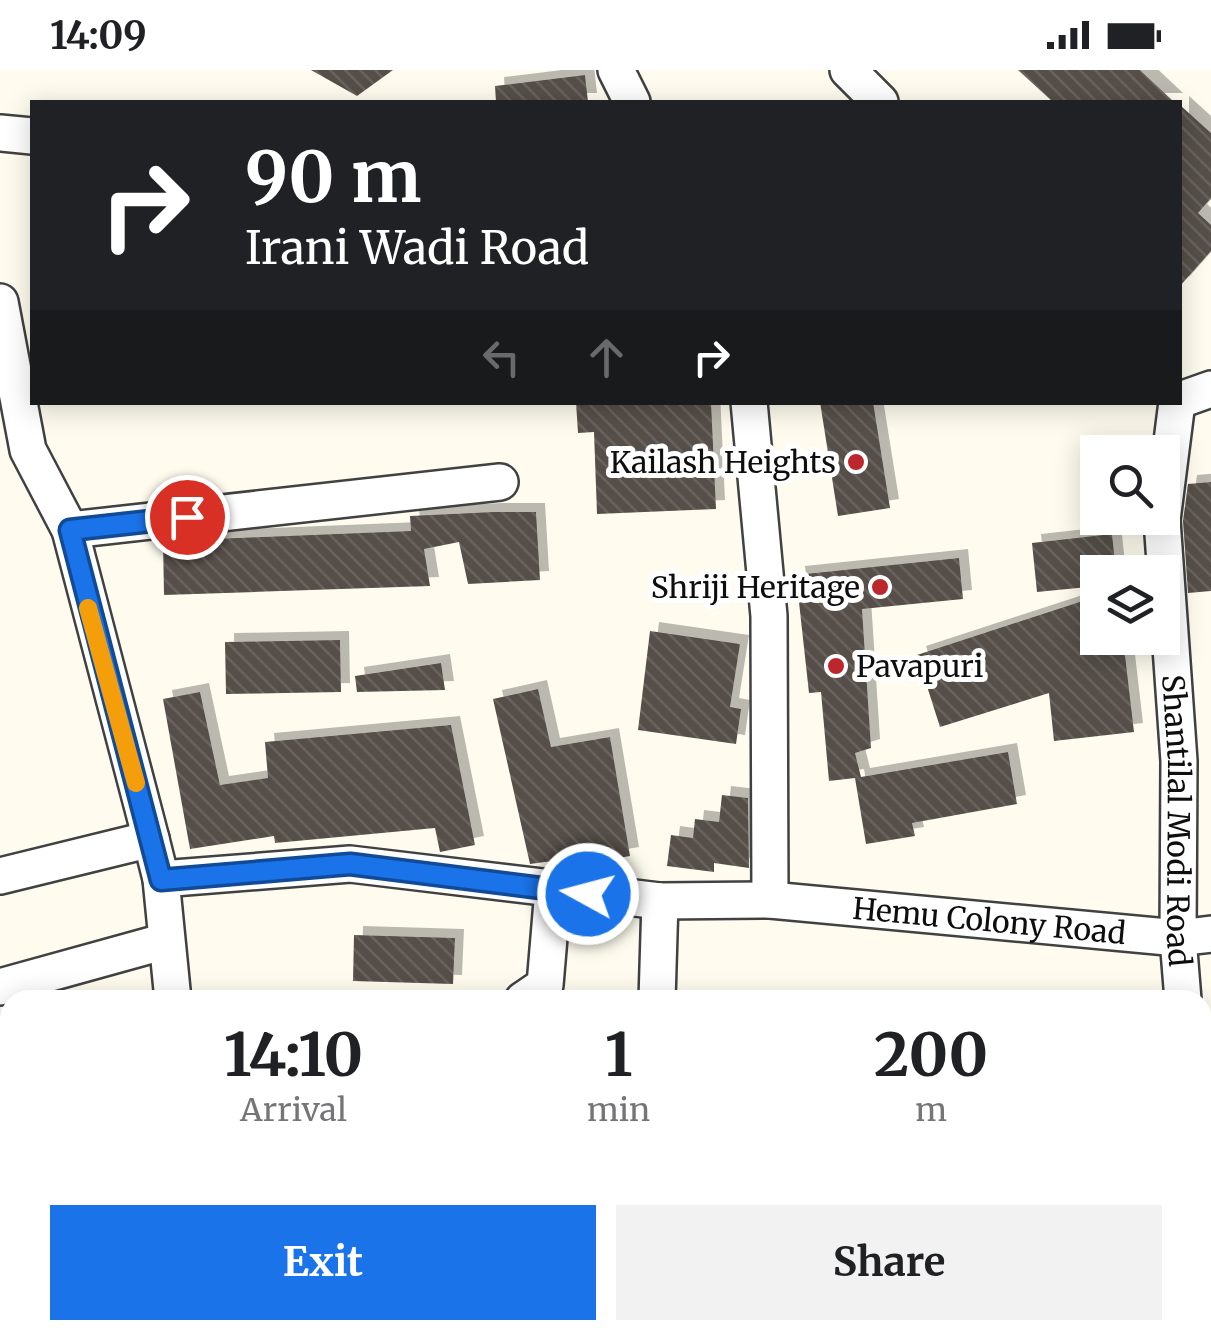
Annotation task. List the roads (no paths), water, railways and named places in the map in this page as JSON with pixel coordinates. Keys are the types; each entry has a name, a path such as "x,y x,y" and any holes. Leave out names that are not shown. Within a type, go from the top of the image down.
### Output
{"street":[{"path":"616,70 631,100"},
{"path":"848,70 878,100"},
{"path":"0,133 30,136"},
{"path":"0,302 28,450 70,530 151,839 161,880 172,990"},
{"name":"Shantilal Modi Road","path":"1182,400 1211,389"},
{"path":"750,405 769,616 770,900"},
{"name":"Shantilal Modi Road","path":"1178,405 1162,520 1195,936 1185,990"},
{"path":"70,530 500,482"},
{"path":"0,876 151,839"},
{"name":"Hemu Colony Road","path":"161,880 350,864 660,900 770,900 1195,936"},
{"path":"538,990 546,985 553,890"},
{"path":"657,990 660,900"},
{"path":"0,988 166,941"}],"place":[{"name":"Kailash Heights","path":"856,462"},
{"name":"Shriji Heritage","path":"880,587"},
{"name":"Pavapuri","path":"836,666"}]}
